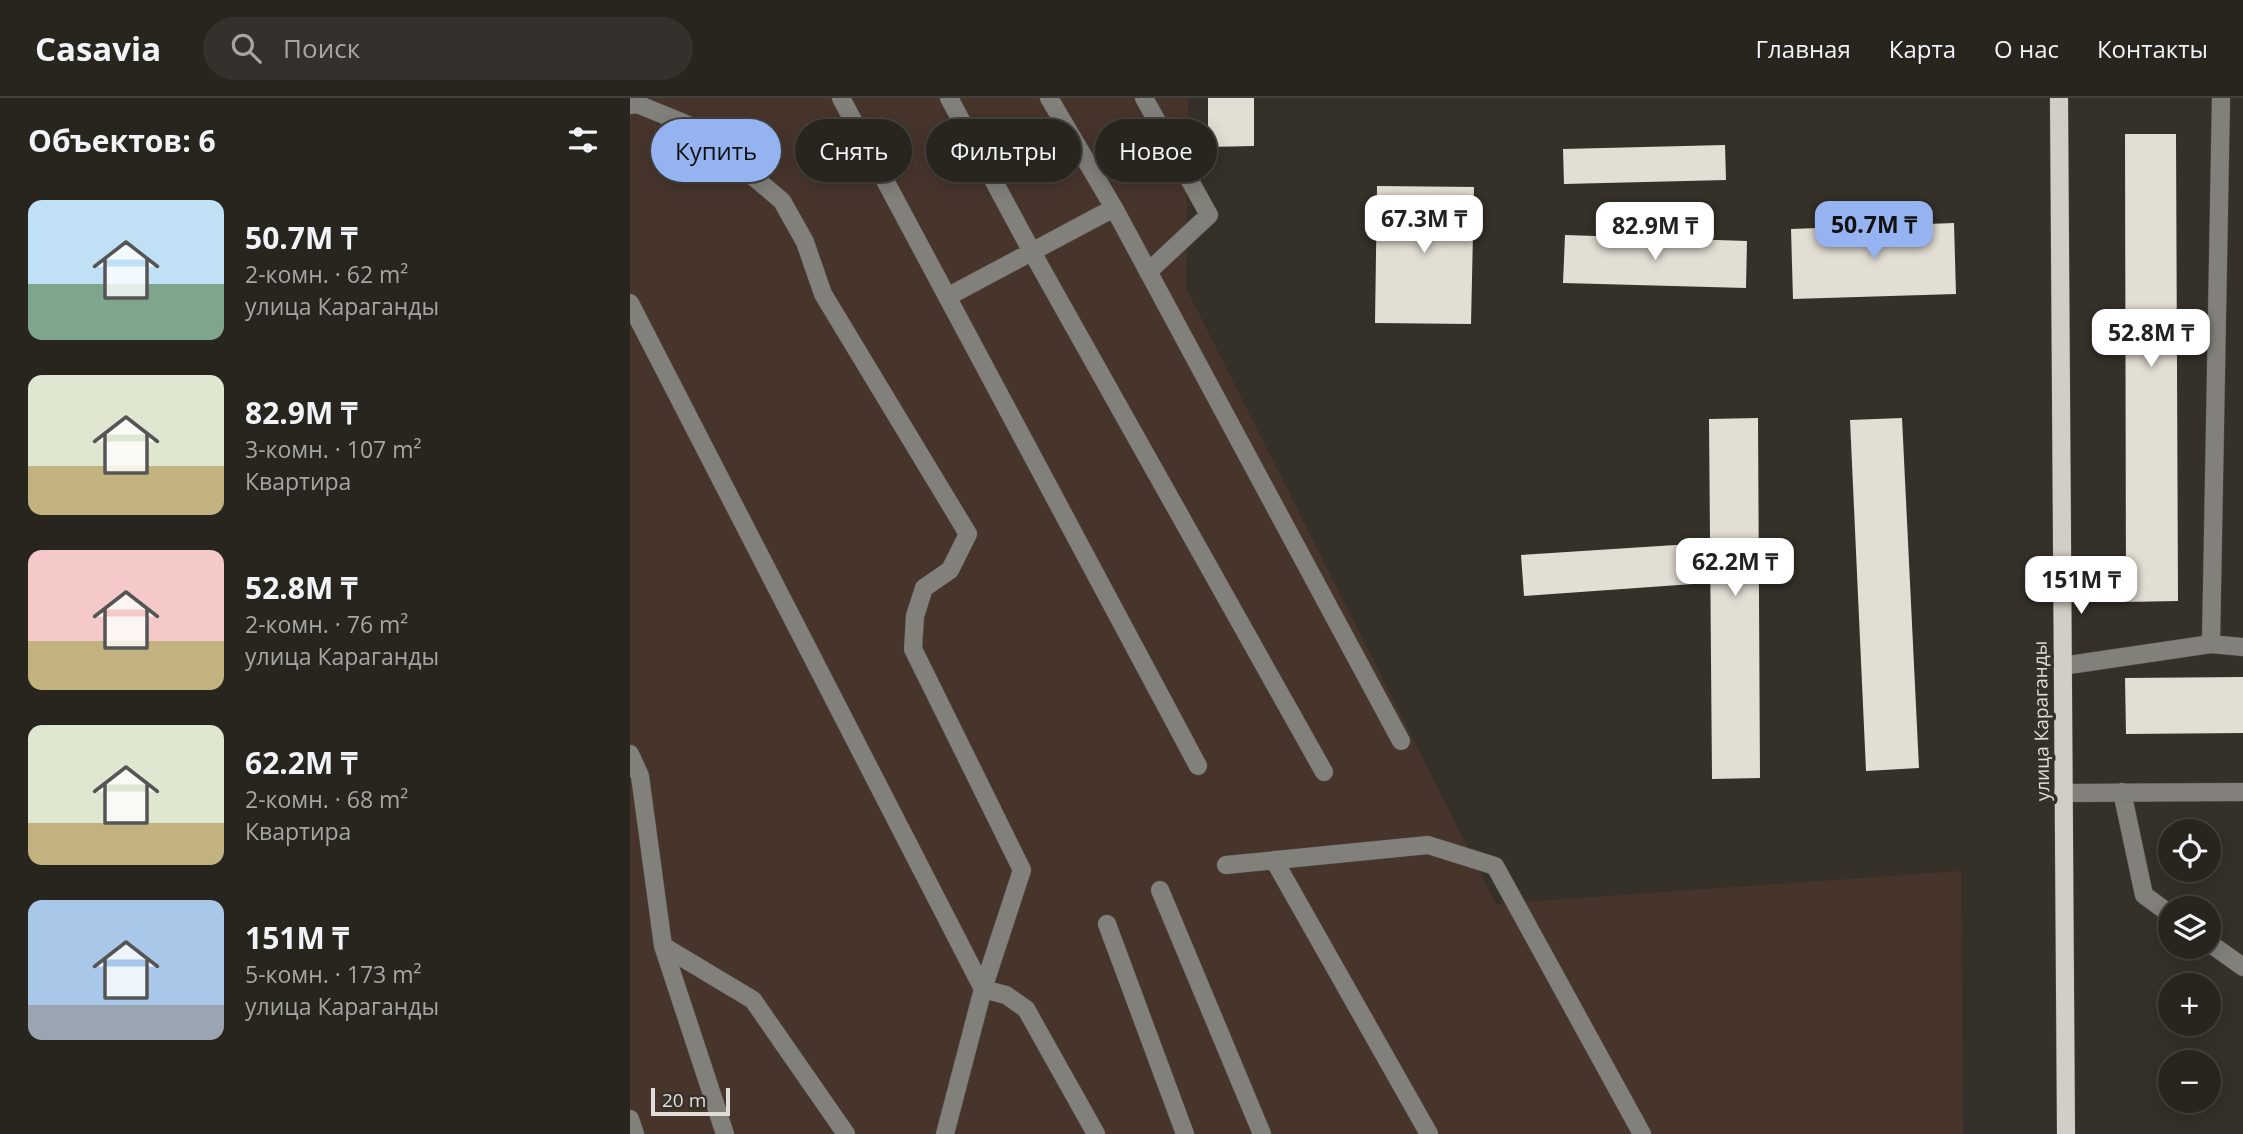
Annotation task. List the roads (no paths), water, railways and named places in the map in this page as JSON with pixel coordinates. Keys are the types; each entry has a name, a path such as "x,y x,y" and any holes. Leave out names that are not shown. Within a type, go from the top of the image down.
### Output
{"main road":[{"name":"улица Караганды","path":"2059,98 2066,1134"}],"street":[{"path":"841,98 1198,766"},
{"path":"949,98 1032,252 1324,772"},
{"path":"1049,98 1114,208 1401,741"},
{"path":"1144,98 1209,215 1148,272"},
{"path":"2211,644 2221,98"},
{"path":"630,105 637,104 696,128 782,201 804,242 823,294 968,534 950,570 924,588 915,616 913,649 1022,870 983,989 945,1134"},
{"path":"947,298 1114,208"},
{"path":"630,303 983,989 1006,995 1026,1009 1096,1134"},
{"path":"2062,666 2211,644 2243,647"},
{"path":"630,754 640,776 663,946 725,1134"},
{"path":"2122,792 2144,895 2158,905"},
{"path":"2063,793 2243,792"},
{"path":"1226,865 1428,845 1495,866 1642,1134"},
{"path":"1274,860 1429,1134"},
{"path":"1160,890 1262,1134"},
{"path":"1107,924 1185,1134"},
{"path":"663,946 753,1000 846,1134"},
{"path":"2221,951 2243,967"},
{"path":"630,1119 635,1134"}]}
